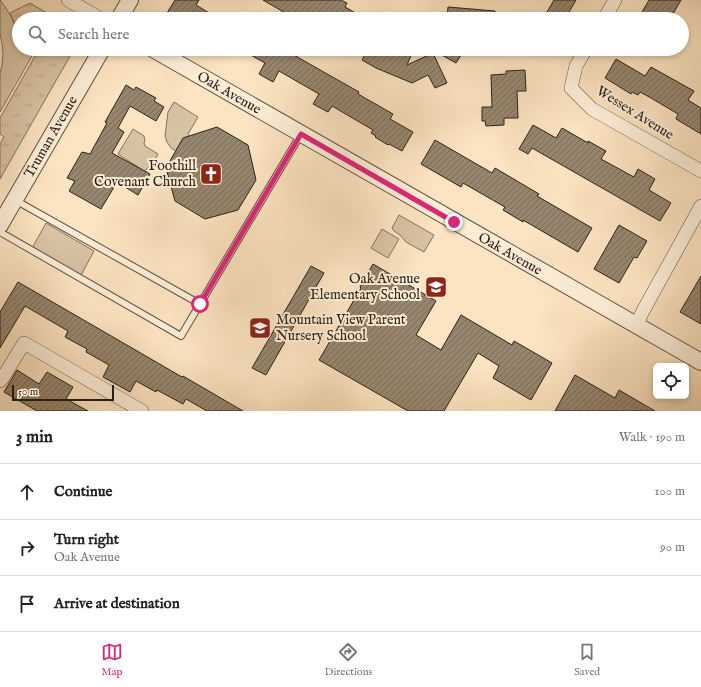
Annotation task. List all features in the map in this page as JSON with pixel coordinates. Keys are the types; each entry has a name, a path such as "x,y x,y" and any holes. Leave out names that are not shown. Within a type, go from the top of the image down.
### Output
{"street":[{"path":"68,0 89,12"},
{"path":"123,12 130,0"},
{"path":"608,12 615,0"},
{"name":"Truman Avenue","path":"0,225 98,56"},
{"name":"Oak Avenue","path":"165,56 701,362"},
{"name":"Wessex Avenue","path":"582,56 576,66 571,88 592,109 701,171"},
{"path":"636,326 646,304 701,206"},
{"path":"0,381 24,343 142,411"}],"lane":[{"path":"0,232 180,336 301,134"},
{"path":"15,200 200,304"}],"green space":[{"path":"0,0 12,19 12,56 32,56 0,112 0,74 3,54 0,34"},
{"path":"30,3 45,12 12,12"},
{"path":"35,56 70,56 0,179 0,144 4,137 0,134 0,118"},
{"path":"174,102 198,117 188,134 189,136 176,151 171,148 165,136 168,112"},
{"path":"133,129 144,136 145,146 158,154 152,165 144,171 118,154"},
{"path":"399,215 434,235 424,252 406,242 393,230 392,228"},
{"path":"46,223 94,251 79,279 31,250"},
{"path":"382,229 399,239 388,258 371,248"}],"building":[{"path":"175,0 199,0 196,5 208,12 168,12"},
{"path":"263,0 341,0 347,3 345,7 354,12 284,12"},
{"path":"554,0 576,0 569,12 547,12"},
{"path":"649,0 681,0 674,12 642,12"},
{"path":"448,7 495,11 495,12 448,12"},
{"path":"252,56 296,56 359,92 358,94 393,114 390,119 413,132 402,151 389,144 388,145 371,133 373,130 332,106 328,112 313,104 319,94 279,71 273,82 259,74 265,63"},
{"path":"364,56 411,56 407,65 426,56 434,56 447,83 435,88 428,75 412,83 376,68 362,60"},
{"path":"444,56 460,56 456,63"},
{"path":"616,59 645,76 651,67 694,91 688,100 701,108 701,134 676,119 678,114 651,98 640,92 638,95 632,92 631,94 605,78"},
{"path":"525,70 526,91 517,91 518,118 504,118 504,125 486,126 485,121 482,121 482,107 492,107 491,75 506,74 506,71"},
{"path":"126,85 134,90 136,87 156,98 154,101 164,107 156,121 130,106 118,128 124,132 112,153 150,174 138,195 117,182 101,209 69,191 75,181 67,178 82,152 90,154 107,123 105,122"},
{"path":"533,125 556,138 562,128 588,143 588,141 606,151 601,159 634,177 638,169 655,179 649,190 671,203 660,221 532,148 528,154 519,149"},
{"name":"Foothill Covenant Church","path":"217,127 248,145 256,180 238,210 205,219 175,201 166,168 183,138"},
{"path":"435,140 492,173 495,168 539,194 537,196 592,228 578,252 503,210 505,207 463,183 461,187 421,164"},
{"path":"619,225 647,241 637,258 634,257 619,283 594,269"},
{"path":"373,264 436,301 416,335 441,350 461,315 512,345 514,341 552,363 531,400 493,378 499,366 478,353 444,411 408,411 319,360 361,288 360,287"},
{"path":"311,266 324,273 266,375 252,368"},
{"path":"701,276 701,324 680,312"},
{"path":"18,282 243,411 207,411 186,399 183,404 136,381 130,392 103,377 109,365 86,352 87,349 65,337 68,331 25,306 0,348 0,312"},
{"path":"17,370 39,384 47,372 73,387 66,399 88,411 37,411 4,392"},
{"path":"575,375 615,398 619,390 655,411 555,411"}],"place":[{"name":"Foothill Covenant Church","path":"211,174"},
{"name":"Oak Avenue Elementary School","path":"436,287"},
{"name":"Mountain View Parent Nursery School","path":"260,328"}],"route":[{"path":"200,304 301,134 454,222"}]}
